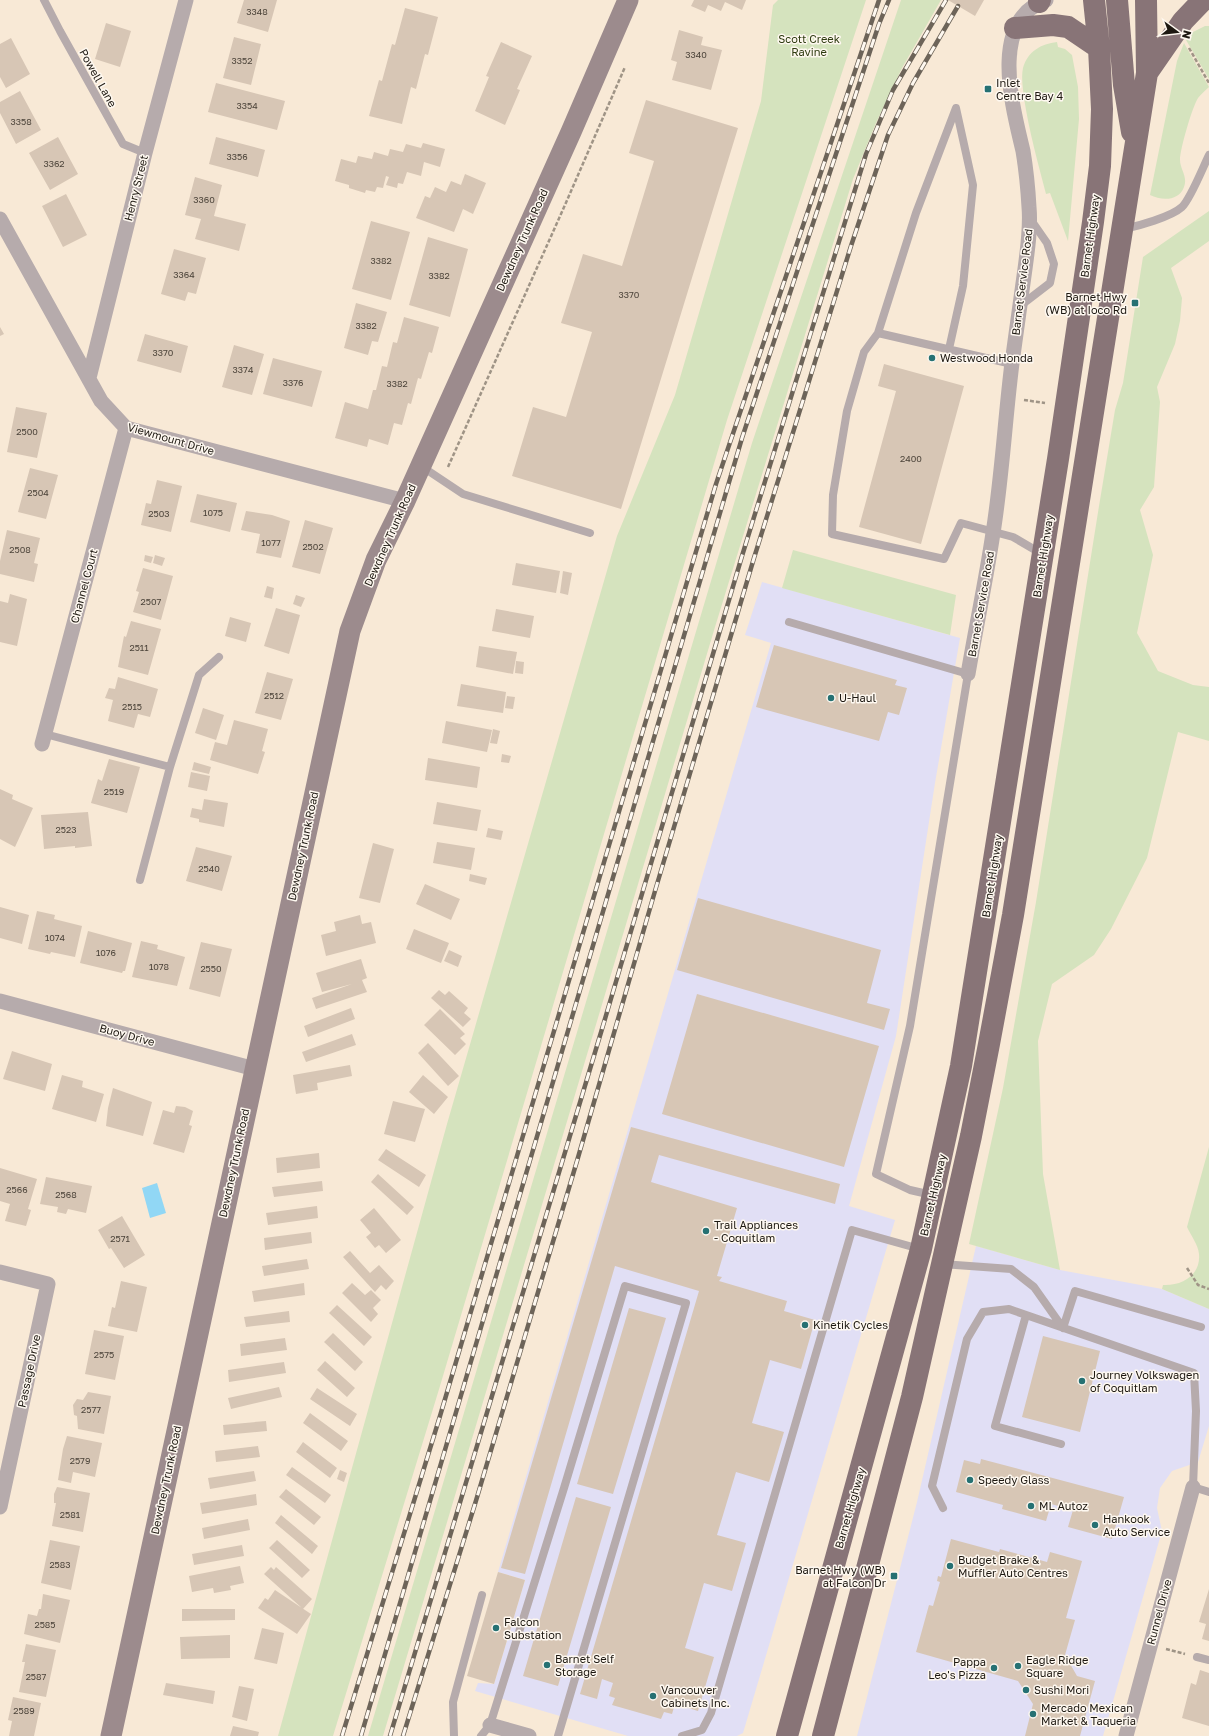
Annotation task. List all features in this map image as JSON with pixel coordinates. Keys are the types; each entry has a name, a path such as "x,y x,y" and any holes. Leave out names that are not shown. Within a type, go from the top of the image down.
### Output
{"main road":[{"name":"Dewdney Trunk Road","path":"111,1736 350,631 376,560 421,466 571,132 628,0"},
{"name":"Barnet Highway","path":"785,1734 921,1249 961,1066 1074,354 1100,166 1102,110 1100,48 1094,0"},
{"path":"1117,0 1124,85 1135,147"},
{"path":"823,1736 910,1405 972,1128 1013,915 1147,73 1146,0"},
{"path":"1147,73 1183,21 1203,0"},
{"path":"1015,28 1053,25 1068,27 1100,48"}],"street":[{"name":"Henry Street","path":"89,378 145,153 186,0"},
{"name":"Barnet Service Road","path":"968,674 993,532 1012,364 1027,250 1030,209 1023,153 1011,88 1010,45 1015,28 1026,12 1042,1"},
{"name":"Viewmount Drive","path":"0,219 101,401 126,428 405,501"},
{"name":"Channel Court","path":"43,739 126,428"},
{"name":"Buoy Drive","path":"0,1001 255,1068"},
{"name":"Passage Drive","path":"0,1272 48,1284 0,1507"},
{"name":"Runnel Drive","path":"1126,1736 1193,1487"},
{"path":"485,1730 529,1736"}],"lane":[{"name":"Powell Lane","path":"44,0 123,144 145,153"},
{"path":"949,350 963,286 973,186 956,108 916,213 878,333 864,352 847,411 832,495 832,534 944,559 961,523 1013,537 1043,554"},
{"path":"1122,230 1144,224 1182,207 1209,155"},
{"path":"1020,306 1050,283 1054,264 1046,243 1029,218"},
{"path":"878,333 1012,364"},
{"path":"421,466 463,494 590,533"},
{"path":"789,622 968,674 910,1026 876,1174 910,1190 933,1195"},
{"path":"140,880 170,767 198,675 219,657"},
{"path":"43,739 170,767"},
{"path":"682,1736 702,1730 710,1714 852,1230 921,1249"},
{"path":"941,1264 1011,1269 1034,1287 1063,1328"},
{"path":"485,1730 564,1488 625,1286 686,1303 558,1736"},
{"path":"1063,1328 1075,1291 1201,1327"},
{"path":"943,1508 932,1486 967,1339 983,1312 1009,1309 1194,1372 1196,1411 1193,1487 1209,1492"},
{"path":"1026,1315 995,1426 1060,1444"},
{"path":"454,1736 453,1702 482,1595"},
{"path":"1197,1657 1209,1660"}],"path":[{"path":"1187,46 1209,83"},
{"path":"441,480 565,205 625,67"},
{"path":"1187,1268 1198,1285 1209,1289"},
{"path":"1150,1645 1197,1657"}],"shaded area":[{"path":"762,582 960,638 935,783 896,1036 849,1206 895,1220 743,1733 737,1736 628,1736 475,1691 478,1683 494,1684 525,1580 498,1572 771,643 745,635"},
{"path":"976,1246 1060,1270 1162,1289 1209,1309 1209,1426 1198,1462 1172,1471 1160,1488 1157,1508 1162,1531 1103,1736 857,1736 917,1502"}],"green space":[{"name":"Scott Creek Ravine","path":"778,0 866,0 727,420 440,1386 333,1736 278,1736 447,1124 617,536 675,395 761,101 773,5"},
{"path":"901,0 941,0 902,68 876,123 853,179 715,627 383,1736 368,1736 752,443"},
{"path":"1205,26 1209,26 1209,79 1186,40 1191,33"},
{"path":"1057,42 1058,47 1065,49 1072,55 1078,87 1079,119 1068,241 1050,193 1046,194 1028,123 1022,83 1023,68 1028,57 1036,49"},
{"path":"1184,43 1209,87 1198,98 1184,138 1180,163 1185,180 1184,187 1182,192 1178,195 1165,199 1150,195 1177,61"},
{"path":"1209,211 1209,241 1171,268 1182,298 1180,321 1175,344 1157,387 1160,402 1154,487 1140,510 1153,555 1137,633 1158,671 1193,685 1209,687 1209,741 1178,732 1147,858 1111,929 1094,955 1052,984 1038,1041 1043,1174 1060,1270 969,1244 1003,1088 1036,902 1099,506 1115,410 1123,383 1143,257"},
{"path":"793,550 956,595 950,635 782,588"},
{"path":"1209,1147 1209,1309 1162,1289 1163,1285 1177,1284 1189,1278 1197,1268 1199,1254 1196,1243 1187,1227"}],"water":[{"path":"157,1183 166,1213 150,1218 142,1188"}],"building":[{"path":"244,0 277,0 268,32 237,23"},
{"path":"694,0 746,0 742,10 725,2 721,11 708,5 705,12 691,6"},
{"path":"948,0 984,0 975,16"},
{"path":"405,8 438,17 428,55 425,54 416,89 411,87 402,124 369,116 379,80 382,81 392,44 395,45"},
{"path":"106,23 131,31 120,67 95,59"},
{"path":"679,30 703,37 701,45 722,50 711,90 672,80 677,62 671,60"},
{"path":"234,37 261,44 251,85 223,78"},
{"path":"11,38 30,74 6,88 0,77 0,44"},
{"path":"501,42 532,56 517,89 520,90 505,125 475,111 489,77 486,76"},
{"path":"216,83 285,101 277,130 208,112"},
{"path":"20,91 41,130 16,144 0,113 0,102"},
{"path":"646,100 738,128 621,509 512,476 533,407 566,417 592,332 561,323 583,254 622,266 654,161 629,153"},
{"path":"58,137 78,174 50,190 29,153"},
{"path":"216,137 265,150 258,177 209,164"},
{"path":"423,143 445,149 440,167 424,162 421,176 407,172 403,184 398,183 397,188 386,185 389,177 386,176 383,188 377,187 375,192 366,190 365,193 349,188 349,185 335,181 341,159 356,163 358,156 372,159 374,152 388,156 390,149 403,152 406,144 421,148"},
{"path":"465,174 486,183 473,214 463,209 454,232 416,218 425,196 430,198 435,187 446,192 451,181 461,185"},
{"path":"195,177 222,185 214,216 246,224 239,251 195,239 201,219 185,215"},
{"path":"66,194 87,235 63,247 42,206"},
{"path":"371,221 410,232 391,300 352,289"},
{"path":"428,237 468,249 450,317 409,305"},
{"path":"174,249 206,258 196,294 188,292 185,301 161,294"},
{"path":"356,303 387,312 378,342 372,341 368,355 344,348"},
{"path":"404,317 439,327 432,353 429,352 421,379 418,378 411,404 408,403 402,425 394,423 388,445 369,439 367,447 335,438 345,402 368,409 373,390 376,390 382,366 387,367 393,342 397,343"},
{"path":"0,327 4,334 0,336"},
{"path":"145,334 188,346 181,373 137,361"},
{"path":"234,345 264,354 252,395 222,387"},
{"path":"273,358 322,371 312,407 263,394"},
{"path":"884,364 964,386 921,544 859,527 896,391 878,386"},
{"path":"16,407 47,413 37,458 7,452"},
{"path":"30,468 58,475 46,519 18,512"},
{"path":"157,480 182,486 171,532 141,525 146,503 151,504"},
{"path":"197,494 237,503 230,532 190,522"},
{"path":"246,511 272,515 290,521 281,558 256,553 260,534 241,530"},
{"path":"305,520 333,528 320,574 292,567"},
{"path":"7,530 40,538 34,563 38,564 34,582 0,574 0,561"},
{"path":"145,555 153,557 151,563 144,561"},
{"path":"155,555 165,558 162,566 153,563"},
{"path":"516,563 560,571 556,593 512,585"},
{"path":"143,568 173,576 161,620 133,612 139,592 136,591"},
{"path":"563,571 572,573 568,595 560,593"},
{"path":"267,586 274,588 272,599 264,597"},
{"path":"10,594 27,599 17,646 0,642 0,601 8,603"},
{"path":"296,595 305,598 301,607 293,604"},
{"path":"276,608 300,615 289,654 264,646"},
{"path":"496,609 534,616 530,638 492,631"},
{"path":"230,617 251,623 246,642 225,636"},
{"path":"131,621 161,629 148,675 118,667 124,636 126,637"},
{"name":"U-Haul","path":"774,645 897,680 895,685 907,688 899,715 888,712 879,741 756,707"},
{"path":"479,646 517,652 513,674 476,667"},
{"path":"516,661 524,662 523,674 515,673"},
{"path":"267,672 293,679 281,720 255,713"},
{"path":"118,677 158,689 150,717 138,714 134,728 108,721 113,700 105,698 109,688 115,689"},
{"path":"461,684 506,692 503,713 457,706"},
{"path":"507,696 515,697 513,709 505,708"},
{"path":"203,708 224,715 216,740 195,733"},
{"path":"234,720 268,729 262,751 265,752 258,774 210,760 215,742 227,745"},
{"path":"446,721 492,730 487,752 442,743"},
{"path":"493,729 500,731 497,744 490,743"},
{"path":"502,754 511,756 509,763 501,762"},
{"path":"428,758 480,767 477,788 425,780"},
{"path":"109,759 140,767 127,813 91,803 98,779 102,781"},
{"path":"194,762 211,767 209,774 192,770"},
{"path":"191,772 210,776 207,791 188,787"},
{"path":"0,789 13,795 12,799 33,808 15,847 0,839"},
{"path":"204,799 228,803 224,827 199,822 199,819 190,817 192,808 202,810"},
{"path":"437,802 481,810 477,831 433,824"},
{"path":"88,812 92,846 44,849 41,815"},
{"path":"488,828 503,831 501,840 486,837"},
{"path":"437,842 475,848 471,870 433,863"},
{"path":"373,843 394,849 380,903 359,898"},
{"path":"196,847 232,856 222,891 186,881"},
{"path":"470,874 487,878 485,885 469,881"},
{"path":"425,884 460,899 451,920 416,904"},
{"path":"698,898 881,950 867,1003 890,1009 884,1030 677,970"},
{"path":"0,907 29,915 22,944 0,938"},
{"path":"37,911 55,915 54,919 82,926 75,957 51,952 50,954 28,949"},
{"path":"360,915 362,924 371,922 376,943 326,956 321,935 336,931 334,922"},
{"path":"414,929 449,943 441,963 406,949"},
{"path":"88,931 132,943 125,971 122,973 80,963"},
{"path":"141,941 158,945 157,949 185,957 177,986 132,977"},
{"path":"201,942 232,949 220,997 189,989"},
{"path":"449,950 462,956 458,967 444,961"},
{"path":"361,959 367,978 362,980 367,992 316,1009 312,998 352,984 322,992 316,973"},
{"path":"439,990 445,995 449,991 468,1008 464,1013 471,1019 463,1027 431,998"},
{"path":"697,994 879,1046 844,1167 662,1114"},
{"path":"351,1008 355,1019 308,1037 304,1026"},
{"path":"440,1009 465,1034 460,1038 466,1044 455,1055 424,1025"},
{"path":"352,1034 356,1045 306,1062 302,1052"},
{"path":"428,1043 459,1076 448,1086 418,1053"},
{"path":"12,1051 52,1064 45,1091 3,1079"},
{"path":"350,1065 352,1076 317,1083 318,1090 296,1094 293,1075"},
{"path":"62,1075 83,1081 82,1087 104,1094 96,1122 52,1109"},
{"path":"423,1075 448,1097 434,1114 409,1092"},
{"path":"113,1088 152,1102 143,1136 106,1126 108,1108"},
{"path":"393,1101 425,1109 415,1142 384,1134"},
{"path":"176,1106 185,1107 193,1111 189,1125 192,1126 184,1153 153,1144 163,1110 174,1113"},
{"path":"631,1127 840,1184 835,1204 659,1155 651,1182 737,1208 717,1276 722,1277 719,1281 787,1301 784,1311 815,1320 801,1369 770,1360 752,1423 784,1432 769,1482 736,1472 717,1535 746,1543 732,1591 704,1583 685,1648 714,1657 698,1711 675,1704 672,1714 664,1712 661,1719 612,1705 615,1698 609,1696 613,1683 602,1679 597,1699 580,1694 699,1291 615,1266 525,1574 501,1568"},
{"path":"386,1149 426,1175 419,1187 378,1160"},
{"path":"319,1153 320,1168 277,1173 276,1158"},
{"path":"0,1168 37,1179 28,1209 31,1210 26,1226 5,1221 10,1204 0,1201"},
{"path":"378,1174 414,1207 407,1215 371,1182"},
{"path":"46,1177 92,1186 86,1213 68,1209 66,1214 57,1212 58,1207 40,1204"},
{"path":"322,1181 323,1191 274,1197 272,1187"},
{"path":"317,1206 318,1218 268,1225 266,1213"},
{"path":"374,1208 401,1240 386,1253 379,1245 375,1248 366,1237 371,1233 360,1220"},
{"path":"122,1216 145,1255 124,1268 111,1248 109,1249 98,1230"},
{"path":"311,1232 312,1243 265,1250 264,1238"},
{"path":"350,1251 370,1273 379,1265 394,1281 386,1290 381,1285 375,1292 343,1257"},
{"path":"307,1259 309,1269 264,1276 262,1266"},
{"path":"121,1281 147,1287 137,1332 108,1326 112,1307 115,1308"},
{"path":"304,1283 305,1295 254,1302 252,1291"},
{"path":"352,1283 365,1295 371,1290 381,1300 373,1308 378,1314 371,1322 342,1293"},
{"path":"337,1305 372,1337 364,1346 329,1313"},
{"path":"629,1308 666,1318 613,1494 577,1484"},
{"path":"289,1311 290,1322 246,1327 244,1317"},
{"path":"94,1330 124,1336 115,1380 85,1374"},
{"path":"333,1333 363,1362 355,1371 324,1342"},
{"path":"1043,1336 1100,1351 1080,1432 1022,1417"},
{"path":"285,1338 287,1350 241,1356 240,1344"},
{"path":"325,1361 355,1388 347,1397 317,1370"},
{"path":"284,1362 286,1373 229,1382 228,1370"},
{"path":"279,1387 282,1397 231,1409 228,1398"},
{"path":"317,1388 357,1414 350,1426 310,1399"},
{"path":"88,1392 111,1396 104,1434 78,1429 77,1416 74,1415 73,1405 77,1399 83,1400"},
{"path":"310,1413 348,1441 341,1451 303,1423"},
{"path":"266,1421 267,1431 224,1435 223,1425"},
{"path":"67,1436 102,1443 95,1477 73,1472 71,1483 58,1480 63,1449"},
{"path":"303,1442 337,1468 330,1478 296,1452"},
{"path":"258,1446 260,1457 216,1462 215,1451"},
{"path":"981,1459 1124,1497 1112,1539 1068,1527 1073,1510 1051,1504 1046,1521 1002,1509 1003,1505 956,1492 964,1460 980,1464"},
{"path":"292,1467 331,1495 325,1503 286,1475"},
{"path":"340,1470 347,1473 344,1482 337,1479"},
{"path":"254,1471 256,1481 210,1489 208,1478"},
{"path":"57,1487 90,1493 83,1532 52,1526 56,1503 54,1503 54,1494"},
{"path":"286,1489 321,1517 314,1525 279,1497"},
{"path":"256,1494 257,1505 202,1514 200,1503"},
{"path":"576,1497 611,1507 558,1686 523,1676"},
{"path":"281,1515 318,1546 312,1554 275,1523"},
{"path":"248,1519 250,1530 204,1539 202,1528"},
{"name":"Eagle Ridge Square","path":"951,1539 999,1552 1000,1549 1047,1562 1050,1552 1082,1561 1066,1618 1075,1620 1065,1655 1077,1676 1095,1681 1080,1736 1025,1736 1033,1704 1018,1681 916,1652 929,1605 933,1606 940,1582 937,1581 938,1576 941,1577"},
{"path":"50,1540 80,1546 71,1590 41,1583"},
{"path":"277,1540 310,1570 302,1578 269,1548"},
{"path":"242,1545 244,1556 194,1565 192,1554"},
{"path":"240,1566 244,1583 230,1586 231,1590 214,1593 213,1588 192,1592 189,1576"},
{"path":"271,1567 274,1570 276,1567 312,1599 303,1609 264,1574"},
{"name":"Falcon Substation","path":"498,1572 525,1580 494,1684 467,1676"},
{"path":"1209,1589 1209,1641 1202,1639 1206,1624 1199,1622"},
{"path":"275,1590 311,1614 297,1634 258,1608 265,1598 268,1600"},
{"path":"43,1594 70,1600 60,1643 24,1634 28,1614 37,1616 39,1609 41,1609"},
{"path":"182,1609 235,1609 235,1620 182,1621"},
{"path":"262,1628 284,1633 277,1664 254,1659"},
{"path":"230,1635 230,1658 181,1659 180,1637"},
{"path":"26,1644 56,1650 46,1697 19,1692 25,1662 22,1662"},
{"path":"1200,1670 1209,1673 1209,1726 1182,1718 1191,1683 1196,1685"},
{"path":"166,1683 215,1691 213,1704 163,1695"},
{"path":"239,1686 254,1689 247,1721 232,1717"},
{"path":"13,1697 41,1703 34,1736 9,1736 12,1721 8,1720"},
{"path":"233,1726 259,1732 258,1736 230,1736"}],"railway":[{"path":"342,1736 440,1416 716,484 879,0"},
{"path":"361,1736 742,438 879,24 889,0"},
{"path":"390,1736 742,556 866,154 893,90 946,0"},
{"path":"403,1736 475,1504 754,558 851,246 888,135 913,83 958,6"}],"place":[{"name":"Inlet Centre Bay 4","path":"988,89"},
{"name":"Barnet Hwy (WB) at Ioco Rd","path":"1135,303"},
{"name":"Westwood Honda","path":"932,358"},
{"name":"U-Haul","path":"831,698"},
{"name":"Trail Appliances - Coquitlam","path":"706,1231"},
{"name":"Kinetik Cycles","path":"805,1325"},
{"name":"Journey Volkswagen of Coquitlam","path":"1082,1381"},
{"name":"Speedy Glass","path":"970,1480"},
{"name":"ML Autoz","path":"1031,1506"},
{"name":"Hankook Auto Service","path":"1095,1525"},
{"name":"Budget Brake & Muffler Auto Centres","path":"950,1566"},
{"name":"Barnet Hwy (WB) at Falcon Dr","path":"894,1576"},
{"name":"Falcon Substation","path":"496,1628"},
{"name":"Barnet Self Storage","path":"547,1665"},
{"name":"Eagle Ridge Square","path":"1018,1666"},
{"name":"Pappa Leo's Pizza","path":"994,1668"},
{"name":"Sushi Mori","path":"1026,1690"},
{"name":"Vancouver Cabinets Inc.","path":"653,1696"},
{"name":"Mercado Mexican Market & Taqueria","path":"1033,1714"}]}
